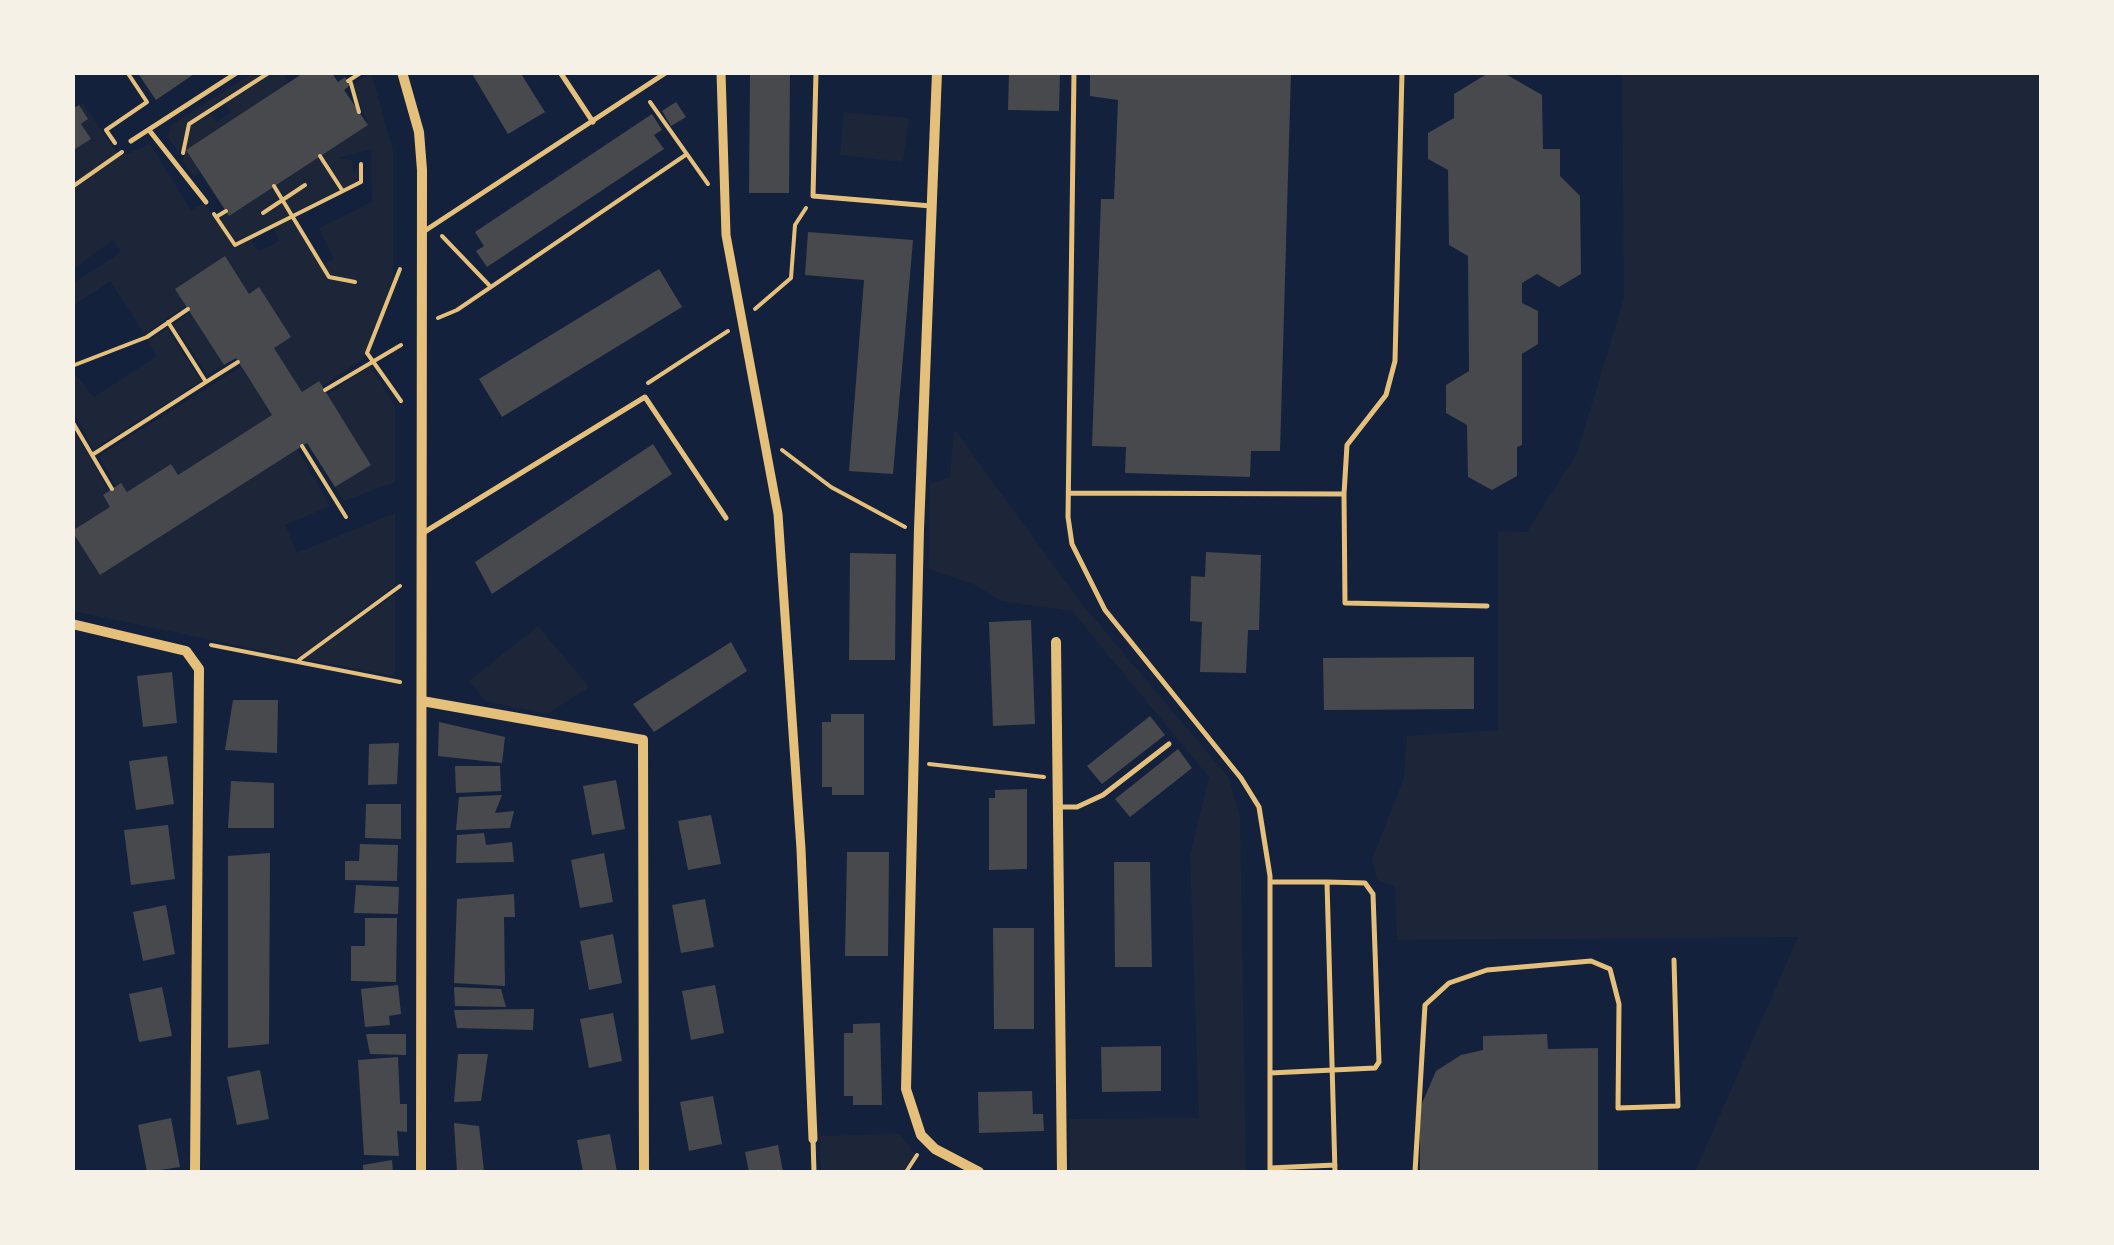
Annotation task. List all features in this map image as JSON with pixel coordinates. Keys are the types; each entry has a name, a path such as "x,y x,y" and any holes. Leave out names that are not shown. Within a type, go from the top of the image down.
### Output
{"street":[{"path":"402,72 420,132 423,232 421,1172"},
{"path":"721,72 726,236 778,514 795,742 813,1139"},
{"path":"937,72 919,530 908,1107 921,1135 935,1149 980,1172"},
{"path":"72,624 186,650 199,669 194,1172"},
{"path":"1056,642 1062,1172"},
{"path":"422,701 643,740 644,1172"}],"lane":[{"path":"131,142 238,72"},
{"path":"560,72 593,122"},
{"path":"423,232 668,72"},
{"path":"816,72 813,196 934,206"},
{"path":"1074,72 1069,493 1072,544 1105,610 1242,778 1260,808 1270,882 1270,1170 1335,1169 1327,882"},
{"path":"1402,72 1394,361 1386,394 1347,445 1344,603 1487,606"},
{"path":"149,130 206,202"},
{"path":"423,533 645,397 726,518"},
{"path":"1069,493 1344,494"},
{"path":"1058,806 1077,807 1103,795 1170,744"},
{"path":"1270,882 1365,883 1373,894 1379,1062 1375,1068 1270,1073"},
{"path":"1414,1172 1425,1004 1449,983 1504,968 1590,961 1610,969 1618,1004 1618,1108 1678,1106 1674,960"},
{"path":"813,1139 814,1172"}],"path":[{"path":"122,152 106,130 147,102 128,72"},
{"path":"179,167 190,124 270,72"},
{"path":"358,73 349,80 360,112"},
{"path":"642,90 725,208"},
{"path":"72,187 131,142"},
{"path":"438,318 457,310 687,154"},
{"path":"320,156 342,192"},
{"path":"206,202 235,245 361,182 360,164"},
{"path":"263,213 305,185"},
{"path":"274,186 329,277 355,282"},
{"path":"216,217 226,211"},
{"path":"442,236 489,285"},
{"path":"400,269 367,353 402,401"},
{"path":"72,366 146,337 188,309"},
{"path":"168,322 206,382"},
{"path":"325,390 401,345"},
{"path":"92,455 238,362"},
{"path":"72,420 112,489"},
{"path":"764,436 830,487 899,526 919,530"},
{"path":"302,446 346,517"},
{"path":"297,661 400,586"},
{"path":"210,645 400,682"},
{"path":"914,762 1057,778"}],"shaded area":[{"path":"253,73 267,73 188,123 179,154 168,137 171,125"},
{"path":"273,73 282,73 289,83 194,178 183,161 191,125 210,114 216,122 231,112 225,103"},
{"path":"371,73 393,150 393,282 363,359 322,386 318,381 302,392 274,348 258,288 249,294 225,257 176,288 186,306 144,334 110,281 73,306 73,283 121,252 113,240 73,269 73,151 91,139 81,124 88,119 79,105 83,103 120,157 150,144 191,210 205,203 234,247 252,239 258,251 279,241 274,228 292,219 330,276 324,264 334,259 319,228 372,202 371,149 340,158 352,160 354,173 359,164 360,181 343,189 322,155 368,125 353,84"},
{"path":"1622,73 2041,73 2041,1172 1695,1172 1798,937 1397,940 1395,887 1377,879 1372,859 1404,778 1407,736 1498,730 1498,531 1527,532 1577,453 1624,298"},
{"path":"844,112 909,118 903,162 840,155"},
{"path":"319,157 339,191 293,213 286,201 305,183 284,197 277,185"},
{"path":"273,187 280,199 262,212 264,215 282,203 290,216 235,243 220,218"},
{"path":"190,312 224,365 208,375 173,324"},
{"path":"167,329 201,381 94,449 73,411 73,372 94,397 157,356 148,341"},
{"path":"370,366 395,406 395,482 344,501 335,487 371,464 327,395"},
{"path":"241,367 272,415 178,475 171,464 127,492 116,486 99,456"},
{"path":"72,427 109,491 103,495 110,507 297,449 330,506 285,525 297,553 395,513 395,585 298,658 73,611"},
{"path":"954,429 1081,603 1229,778 1240,817 1246,1172 1070,1172 1069,1119 1199,1118 1190,855 1209,777 1072,611 1001,601 973,584 929,569 930,483 950,477"},
{"path":"395,594 395,676 304,659"},
{"path":"538,626 589,687 547,714 485,701 469,681"},
{"path":"900,1134 916,1155 902,1172 821,1172 820,1136"}],"building":[{"path":"137,72 197,72 156,100"},
{"path":"305,72 331,72 338,82 345,77 350,85 344,90 368,125 229,216 186,150"},
{"path":"471,72 520,72 545,112 508,134"},
{"path":"750,72 790,72 789,193 749,193"},
{"path":"1009,72 1060,72 1059,111 1008,110"},
{"path":"1090,72 1291,72 1280,451 1251,451 1250,477 1125,473 1126,447 1092,446 1101,199 1114,199 1118,100 1090,96"},
{"path":"1490,72 1502,72 1542,95 1543,149 1560,149 1560,176 1580,196 1581,274 1559,287 1537,274 1522,283 1522,303 1538,311 1538,344 1522,354 1522,445 1517,447 1517,476 1492,490 1468,477 1467,425 1446,413 1446,385 1469,371 1468,256 1449,245 1448,170 1428,159 1428,133 1454,118 1454,94"},
{"path":"676,102 686,117 671,126 662,111"},
{"path":"79,105 88,119 81,124 91,139 72,151 72,109"},
{"path":"652,114 662,130 654,135 664,149 487,267 476,251 484,246 475,232"},
{"path":"808,232 913,240 893,474 849,471 864,280 805,275"},
{"path":"225,256 249,294 259,287 291,337 274,348 302,392 319,381 371,465 335,487 307,443 100,575 72,531 110,507 103,495 121,483 127,492 171,464 178,475 272,415 236,358 224,365 175,289"},
{"path":"659,269 682,307 502,417 479,379"},
{"path":"653,444 672,474 492,594 475,562"},
{"path":"1206,552 1261,555 1259,630 1248,630 1246,673 1200,672 1202,622 1190,621 1191,576 1205,577"},
{"path":"850,553 896,554 895,660 849,660"},
{"path":"1031,620 1035,724 993,726 989,622"},
{"path":"731,642 747,671 654,732 633,704"},
{"path":"1474,657 1474,709 1324,710 1323,658"},
{"path":"172,672 177,723 143,727 137,676"},
{"path":"233,700 278,700 277,753 225,750"},
{"path":"831,714 864,714 864,795 832,795 832,787 822,787 822,722 831,722"},
{"path":"1150,716 1165,735 1102,784 1087,766"},
{"path":"439,722 505,737 502,763 438,756"},
{"path":"399,743 397,784 368,785 369,744"},
{"path":"1178,749 1192,768 1130,817 1115,799"},
{"path":"167,756 174,804 136,810 129,761"},
{"path":"455,766 500,766 501,791 456,793"},
{"path":"616,780 625,829 592,835 583,786"},
{"path":"231,781 274,783 274,828 228,828"},
{"path":"1027,789 1027,869 989,870 989,798 995,798 995,790"},
{"path":"502,795 495,813 514,811 510,828 456,830 459,797"},
{"path":"366,804 401,804 401,839 365,838"},
{"path":"711,815 721,864 688,870 678,821"},
{"path":"168,825 175,879 131,885 124,830"},
{"path":"484,833 486,845 512,842 514,862 456,863 457,835"},
{"path":"360,844 398,845 397,881 345,880 345,861 359,861"},
{"path":"847,852 889,852 888,956 845,956"},
{"path":"270,853 269,1044 228,1048 228,856"},
{"path":"604,853 613,902 580,908 571,860"},
{"path":"1114,862 1150,862 1152,967 1115,967"},
{"path":"356,885 399,887 398,914 354,913"},
{"path":"514,894 515,917 504,917 505,986 454,983 457,899"},
{"path":"705,899 714,947 681,953 672,905"},
{"path":"166,905 175,954 143,961 133,912"},
{"path":"365,918 397,918 396,982 351,981 351,946 365,946"},
{"path":"993,928 1034,928 1034,1029 994,1029"},
{"path":"613,934 622,983 589,990 580,941"},
{"path":"398,985 401,1014 389,1016 390,1025 365,1027 361,989"},
{"path":"715,985 724,1033 691,1040 682,991"},
{"path":"162,987 172,1036 139,1042 129,994"},
{"path":"454,987 501,989 506,1007 455,1006"},
{"path":"534,1009 533,1030 457,1028 454,1010"},
{"path":"613,1013 622,1061 589,1068 580,1019"},
{"path":"880,1023 882,1105 853,1105 853,1096 844,1096 844,1033 853,1033 853,1024"},
{"path":"366,1034 406,1034 406,1055 370,1054"},
{"path":"1547,1034 1548,1049 1598,1048 1598,1172 1420,1172 1420,1108 1436,1071 1461,1055 1483,1050 1483,1036"},
{"path":"1161,1046 1161,1091 1102,1092 1101,1047"},
{"path":"458,1054 488,1054 481,1101 454,1102"},
{"path":"398,1057 400,1104 407,1104 407,1132 397,1131 399,1156 364,1155 358,1060"},
{"path":"260,1070 269,1119 237,1125 227,1077"},
{"path":"1032,1091 1033,1114 1043,1114 1044,1131 979,1133 978,1092"},
{"path":"713,1096 722,1144 689,1151 680,1102"},
{"path":"171,1118 180,1167 147,1172 138,1125"},
{"path":"454,1123 479,1126 484,1171 457,1172"},
{"path":"610,1134 617,1172 583,1172 577,1140"},
{"path":"778,1145 783,1172 749,1172 745,1152"},
{"path":"392,1160 393,1172 363,1172 363,1165"}]}
